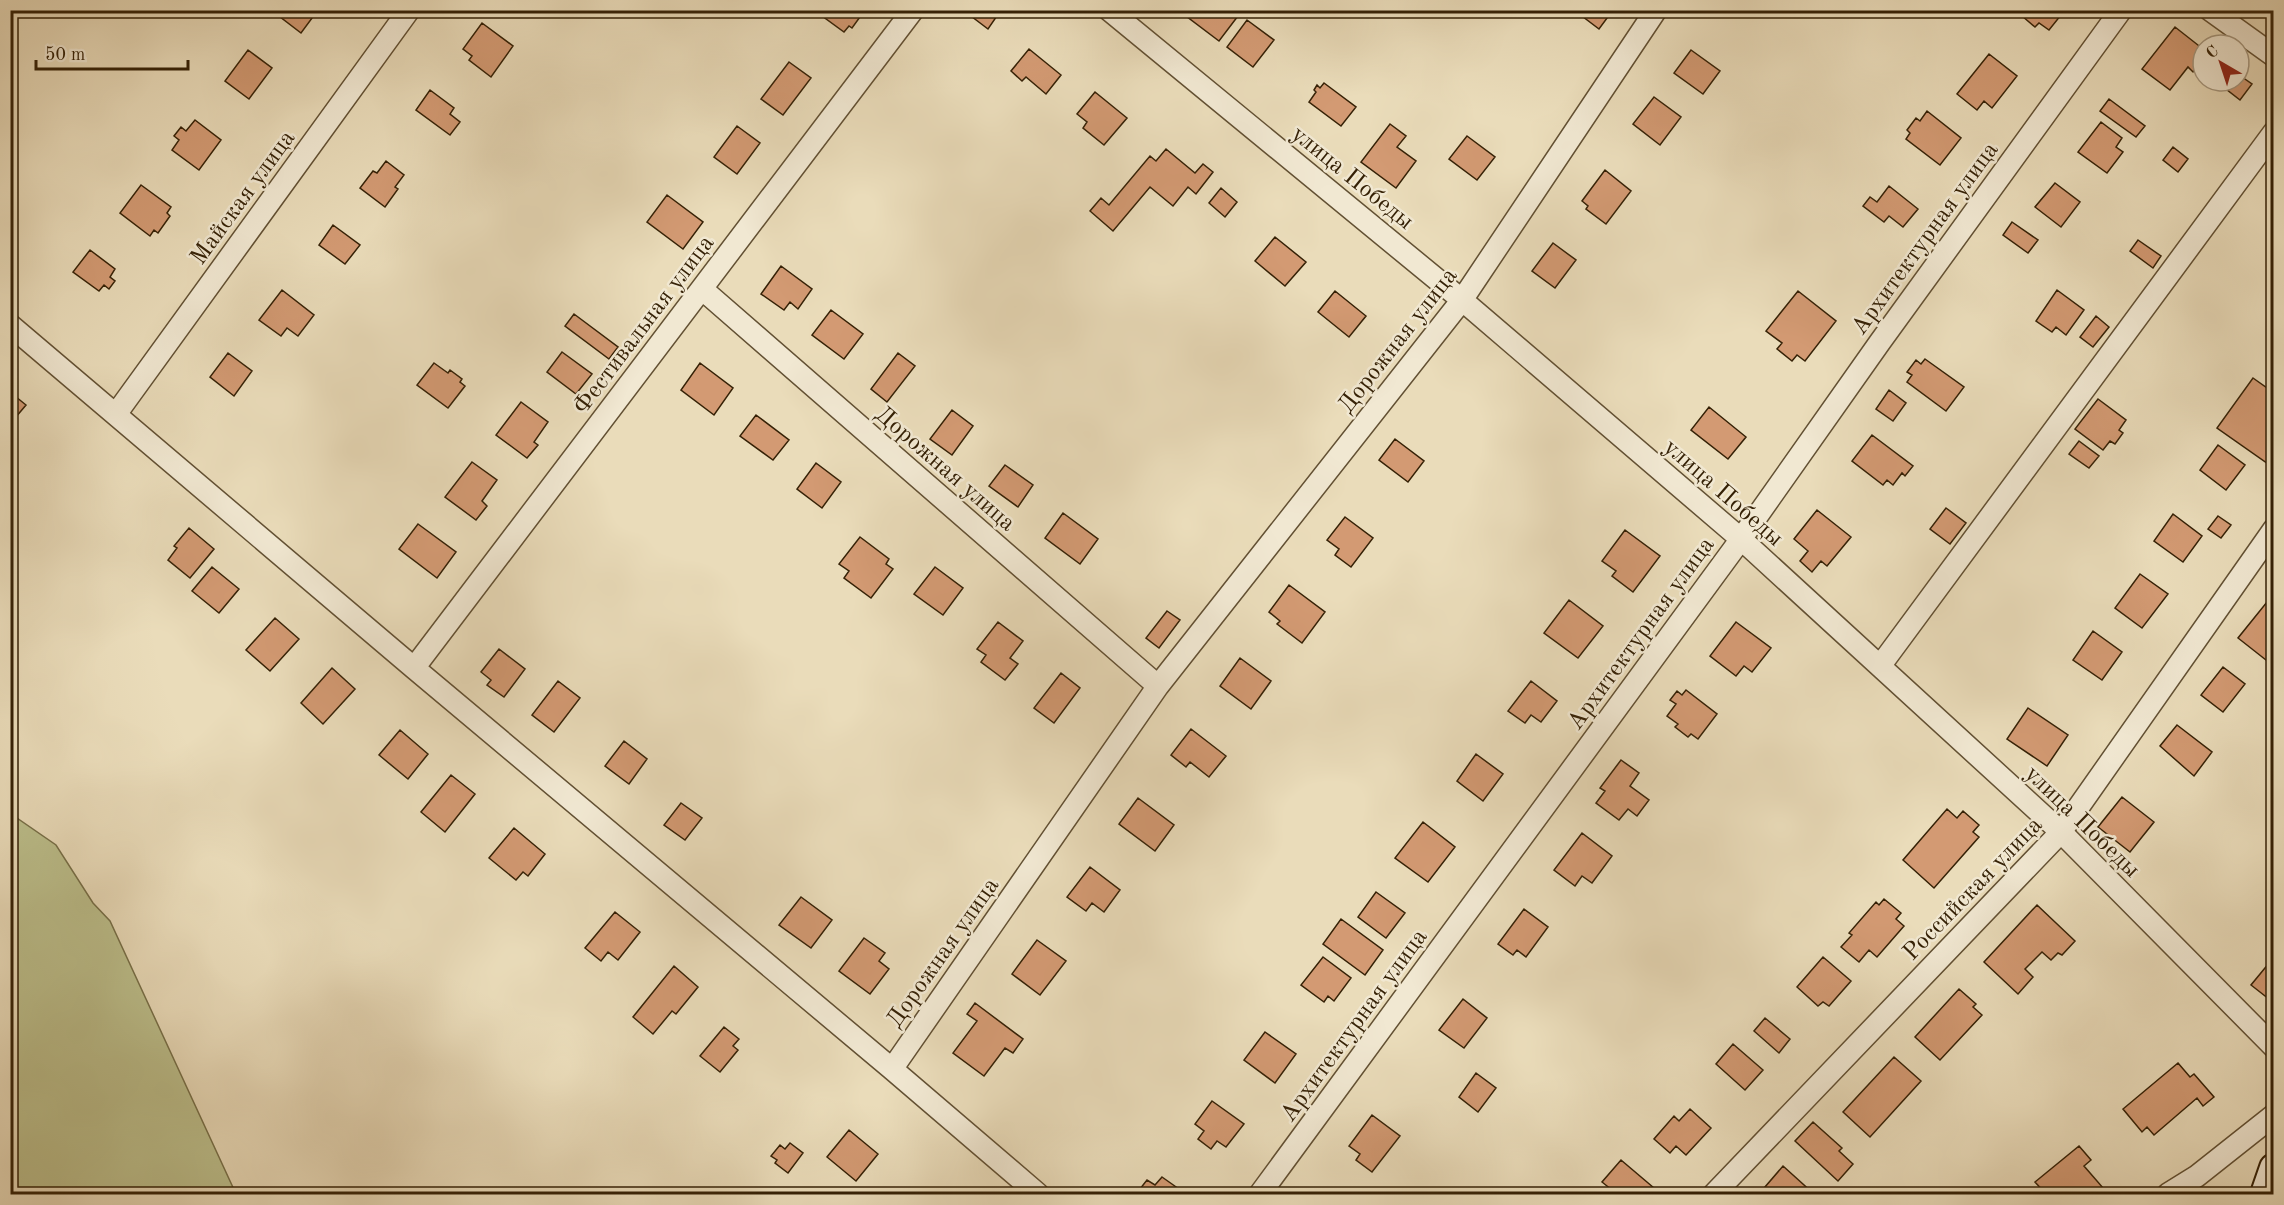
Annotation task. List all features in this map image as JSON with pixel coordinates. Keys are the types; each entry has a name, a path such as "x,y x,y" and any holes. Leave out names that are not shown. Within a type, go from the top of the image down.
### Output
{"street":[{"name":"Майская улица","path":"116,414 409,10"},
{"name":"Фестивальная улица","path":"414,668 913,10"},
{"name":"улица Победы","path":"1109,10 1462,300 1741,539 2061,832 2274,1047"},
{"name":"Дорожная улица","path":"892,1069 1158,686 1462,300 1656,10"},
{"name":"Архитектурная улица","path":"1260,1194 1741,539 1880,342 2121,10"},
{"path":"2210,10 2274,56"},
{"path":"1880,666 2274,132"},
{"name":"Дорожная улица","path":"702,289 1158,686"},
{"path":"10,325 1038,1194"},
{"name":"Российская улица","path":"1714,1194 2061,832 2274,529"},
{"path":"2168,1194 2197,1176 2274,1115"},
{"path":"2265,1194 2274,1168"}],"green space":[{"path":"10,804 17,818 56,845 93,903 110,921 236,1194 11,1194"}],"building":[{"path":"277,10 318,10 301,33 275,13"},
{"path":"820,10 865,10 852,28 849,26 844,32 818,13"},
{"path":"963,10 1001,10 988,29"},
{"path":"1190,10 1239,10 1241,12 1219,41 1186,16"},
{"path":"1574,10 1613,10 1599,29"},
{"path":"2024,10 2065,10 2049,30 2039,23 2035,27 2022,16"},
{"path":"1247,20 1274,40 1253,67 1227,47"},
{"path":"482,23 513,46 491,77 469,60 472,56 463,49"},
{"path":"2175,27 2191,40 2191,70 2188,67 2170,90 2142,69"},
{"path":"1029,49 1061,75 1046,94 1026,77 1022,81 1011,71"},
{"path":"248,50 272,68 249,99 225,81"},
{"path":"1691,50 1720,71 1703,94 1674,73"},
{"path":"1989,54 2017,76 1992,108 1984,101 1977,110 1957,94"},
{"path":"789,62 811,78 783,115 761,99"},
{"path":"1324,83 1356,107 1341,126 1309,102 1316,92 1314,90 1317,85 1320,88"},
{"path":"430,90 454,108 450,114 460,122 450,135 416,110"},
{"path":"1095,92 1127,118 1104,145 1083,128 1087,122 1077,114"},
{"path":"2231,93 2245,93 2240,100"},
{"path":"1654,97 1681,117 1660,145 1633,124"},
{"path":"2109,99 2145,126 2136,137 2100,111"},
{"path":"1927,111 1961,138 1940,165 1906,139 1910,133 1907,130 1916,118 1920,121"},
{"path":"195,120 221,140 199,170 172,150 179,140 174,136 181,127 186,131"},
{"path":"2101,122 2122,138 2116,147 2123,152 2107,173 2078,152"},
{"path":"1390,124 1406,136 1397,147 1416,161 1396,188 1361,162"},
{"path":"737,126 760,143 737,174 714,157"},
{"path":"1467,136 1495,157 1477,180 1449,159"},
{"path":"2173,147 2188,159 2178,172 2163,160"},
{"path":"1166,149 1195,173 1203,164 1213,172 1196,194 1188,187 1173,206 1150,187 1113,231 1090,211 1101,198 1109,205 1150,156 1156,161"},
{"path":"386,161 404,175 395,187 398,189 385,207 360,188 373,171 377,173"},
{"path":"1605,170 1631,191 1606,224 1586,209 1588,206 1582,201"},
{"path":"2055,183 2080,202 2061,227 2035,207"},
{"path":"141,185 171,207 167,213 170,216 158,233 154,230 150,236 120,213"},
{"path":"1889,186 1918,209 1903,227 1889,216 1884,222 1863,206 1870,197 1877,202"},
{"path":"1221,188 1237,202 1225,217 1209,203"},
{"path":"667,195 703,222 683,249 647,222"},
{"path":"2012,222 2038,240 2028,253 2003,235"},
{"path":"333,225 360,245 345,264 319,245"},
{"path":"1275,237 1306,262 1285,286 1255,261"},
{"path":"2138,240 2161,256 2153,268 2130,251"},
{"path":"1553,243 1576,260 1555,288 1532,271"},
{"path":"90,250 115,269 110,277 115,281 109,289 104,285 99,291 73,272"},
{"path":"781,266 812,289 798,309 790,302 784,310 761,294"},
{"path":"282,290 314,315 298,336 287,328 281,336 259,320"},
{"path":"2057,290 2084,310 2066,335 2056,327 2052,332 2036,321"},
{"path":"1335,291 1366,316 1349,337 1318,312"},
{"path":"1798,291 1836,321 1805,361 1797,355 1792,361 1777,349 1782,343 1766,331"},
{"path":"831,310 863,334 844,359 812,335"},
{"path":"574,314 618,347 609,359 565,326"},
{"path":"2096,316 2109,327 2093,347 2080,337"},
{"path":"562,352 592,374 576,394 547,372"},
{"path":"228,353 252,371 234,396 210,377"},
{"path":"898,353 915,366 887,402 871,389"},
{"path":"1925,359 1964,387 1946,411 1907,382 1912,375 1907,372 1916,360 1921,364"},
{"path":"434,363 448,373 450,370 462,379 460,382 465,386 448,408 417,385"},
{"path":"700,363 733,388 714,415 681,390"},
{"path":"2253,378 2274,393 2274,440 2268,447 2274,451 2274,468 2217,428"},
{"path":"1889,390 1906,403 1893,421 1876,409"},
{"path":"10,392 26,405 10,424"},
{"path":"2098,399 2126,420 2119,430 2123,433 2115,444 2110,441 2103,450 2075,429"},
{"path":"521,402 548,422 534,442 538,445 527,458 496,435"},
{"path":"1709,407 1746,437 1728,459 1691,430"},
{"path":"952,410 973,426 952,455 930,439"},
{"path":"756,415 789,440 773,460 740,436"},
{"path":"1872,435 1913,466 1905,476 1902,473 1893,485 1887,480 1883,485 1852,461"},
{"path":"1395,439 1424,461 1408,482 1379,460"},
{"path":"2079,441 2099,456 2089,468 2069,454"},
{"path":"2218,445 2245,465 2226,490 2200,470"},
{"path":"472,462 497,480 482,501 487,506 476,520 445,497"},
{"path":"816,463 841,482 822,508 797,489"},
{"path":"1005,465 1033,485 1018,507 989,486"},
{"path":"1946,508 1966,523 1950,544 1930,529"},
{"path":"1817,510 1851,537 1827,566 1821,561 1812,572 1800,561 1808,551 1794,539"},
{"path":"1063,513 1098,539 1080,564 1045,538"},
{"path":"2173,514 2202,536 2183,562 2154,541"},
{"path":"2218,516 2231,525 2221,538 2208,529"},
{"path":"1345,517 1373,538 1351,567 1335,555 1339,549 1327,540"},
{"path":"418,524 456,552 437,578 399,549"},
{"path":"189,528 214,549 190,578 168,560 177,548 174,546"},
{"path":"1625,530 1660,556 1633,592 1612,576 1616,571 1602,561"},
{"path":"860,537 889,559 886,564 893,569 871,598 844,578 849,571 839,564"},
{"path":"212,567 239,589 219,613 192,591"},
{"path":"935,567 963,588 943,615 914,594"},
{"path":"2140,574 2168,594 2142,628 2115,608"},
{"path":"1289,585 1325,612 1302,643 1277,624 1280,621 1269,612"},
{"path":"1569,600 1603,626 1578,658 1544,633"},
{"path":"2267,602 2274,608 2274,649 2266,660 2238,638"},
{"path":"1167,611 1180,620 1159,648 1146,638"},
{"path":"275,618 299,639 270,671 246,650"},
{"path":"998,622 1023,641 1010,658 1018,664 1005,680 981,662 986,655 977,649"},
{"path":"1736,622 1771,648 1752,672 1744,666 1736,676 1710,656"},
{"path":"2093,631 2122,652 2102,680 2073,660"},
{"path":"499,649 525,669 504,697 487,685 491,680 481,672"},
{"path":"1240,658 1271,681 1251,709 1220,686"},
{"path":"2223,667 2245,684 2223,712 2201,695"},
{"path":"332,668 355,689 323,724 301,703"},
{"path":"1061,673 1080,688 1054,723 1034,708"},
{"path":"558,681 580,698 554,732 532,715"},
{"path":"1531,681 1557,701 1541,722 1531,715 1525,723 1508,711"},
{"path":"1686,690 1717,714 1698,739 1691,734 1688,737 1675,727 1678,724 1667,716 1676,704 1670,700 1677,691 1682,695"},
{"path":"2028,708 2068,735 2047,766 2007,739"},
{"path":"2177,725 2212,752 2194,776 2160,746"},
{"path":"1191,729 1226,756 1209,777 1190,762 1186,767 1171,755"},
{"path":"400,730 428,754 408,779 379,755"},
{"path":"624,741 647,759 629,784 605,766"},
{"path":"1476,754 1503,774 1483,801 1457,781"},
{"path":"1621,760 1639,773 1630,786 1649,800 1637,816 1628,809 1619,820 1596,803 1605,791 1600,788"},
{"path":"451,775 475,794 445,832 421,812"},
{"path":"2122,797 2154,822 2130,852 2098,827"},
{"path":"1138,798 1174,825 1155,851 1119,824"},
{"path":"681,803 702,818 685,840 664,825"},
{"path":"1947,809 1957,818 1963,811 1979,825 1973,832 1979,837 1934,888 1903,860"},
{"path":"1423,822 1455,847 1428,882 1395,858"},
{"path":"514,828 545,854 528,876 523,872 516,880 489,858"},
{"path":"1582,833 1612,856 1592,883 1582,876 1575,886 1554,870"},
{"path":"1090,867 1120,890 1104,912 1092,903 1086,911 1067,897"},
{"path":"1376,892 1405,913 1386,938 1358,917"},
{"path":"801,897 832,920 811,948 779,925"},
{"path":"1884,899 1901,913 1896,919 1904,926 1877,957 1869,950 1859,962 1841,947 1852,935 1849,933 1876,902 1879,905"},
{"path":"2037,905 2075,941 2062,955 2058,953 2051,960 2042,952 2025,969 2033,977 2018,994 1984,962"},
{"path":"1524,909 1548,927 1526,957 1517,950 1513,955 1498,944"},
{"path":"615,912 640,932 618,960 608,952 601,961 585,948"},
{"path":"1341,919 1383,950 1365,975 1323,944"},
{"path":"864,938 885,953 879,961 889,969 870,994 839,971"},
{"path":"1037,940 1066,961 1040,995 1012,974"},
{"path":"1323,957 1351,978 1334,1001 1328,996 1324,1002 1301,985"},
{"path":"1823,957 1851,981 1829,1006 1823,1002 1818,1006 1797,987"},
{"path":"2274,957 2274,1003 2251,985"},
{"path":"674,966 698,987 676,1014 672,1011 653,1034 633,1017"},
{"path":"1959,989 1976,1004 1973,1007 1982,1015 1940,1060 1915,1037"},
{"path":"1463,999 1487,1018 1464,1048 1439,1030"},
{"path":"975,1003 1023,1039 1013,1053 1005,1048 984,1076 953,1053 977,1021 967,1014"},
{"path":"1765,1018 1790,1039 1779,1053 1754,1031"},
{"path":"724,1027 739,1039 733,1046 738,1050 720,1072 700,1056"},
{"path":"1265,1032 1296,1054 1275,1083 1244,1060"},
{"path":"1733,1044 1763,1070 1745,1090 1716,1064"},
{"path":"1894,1057 1921,1081 1870,1137 1843,1112"},
{"path":"2178,1063 2190,1077 2194,1074 2214,1097 2203,1106 2197,1098 2154,1135 2147,1127 2142,1132 2123,1109"},
{"path":"1476,1073 1496,1088 1478,1112 1459,1097"},
{"path":"1212,1101 1244,1124 1226,1147 1217,1141 1211,1149 1198,1139 1204,1131 1195,1124"},
{"path":"1690,1109 1711,1128 1686,1155 1676,1146 1670,1153 1654,1139 1674,1116 1679,1121"},
{"path":"1372,1115 1400,1136 1372,1172 1356,1160 1360,1154 1349,1146"},
{"path":"1813,1122 1842,1148 1839,1151 1853,1164 1838,1181 1795,1141"},
{"path":"849,1130 878,1154 856,1181 827,1157"},
{"path":"790,1143 803,1153 788,1173 775,1163 777,1160 771,1156 780,1145 785,1149"},
{"path":"2079,1146 2091,1160 2084,1166 2104,1189 2097,1194 2046,1194 2035,1182"},
{"path":"1621,1160 1654,1188 1648,1194 1617,1194 1602,1182"},
{"path":"1783,1166 1814,1194 1774,1194 1765,1187"},
{"path":"1162,1177 1186,1194 1136,1194 1147,1180 1155,1185"}]}
